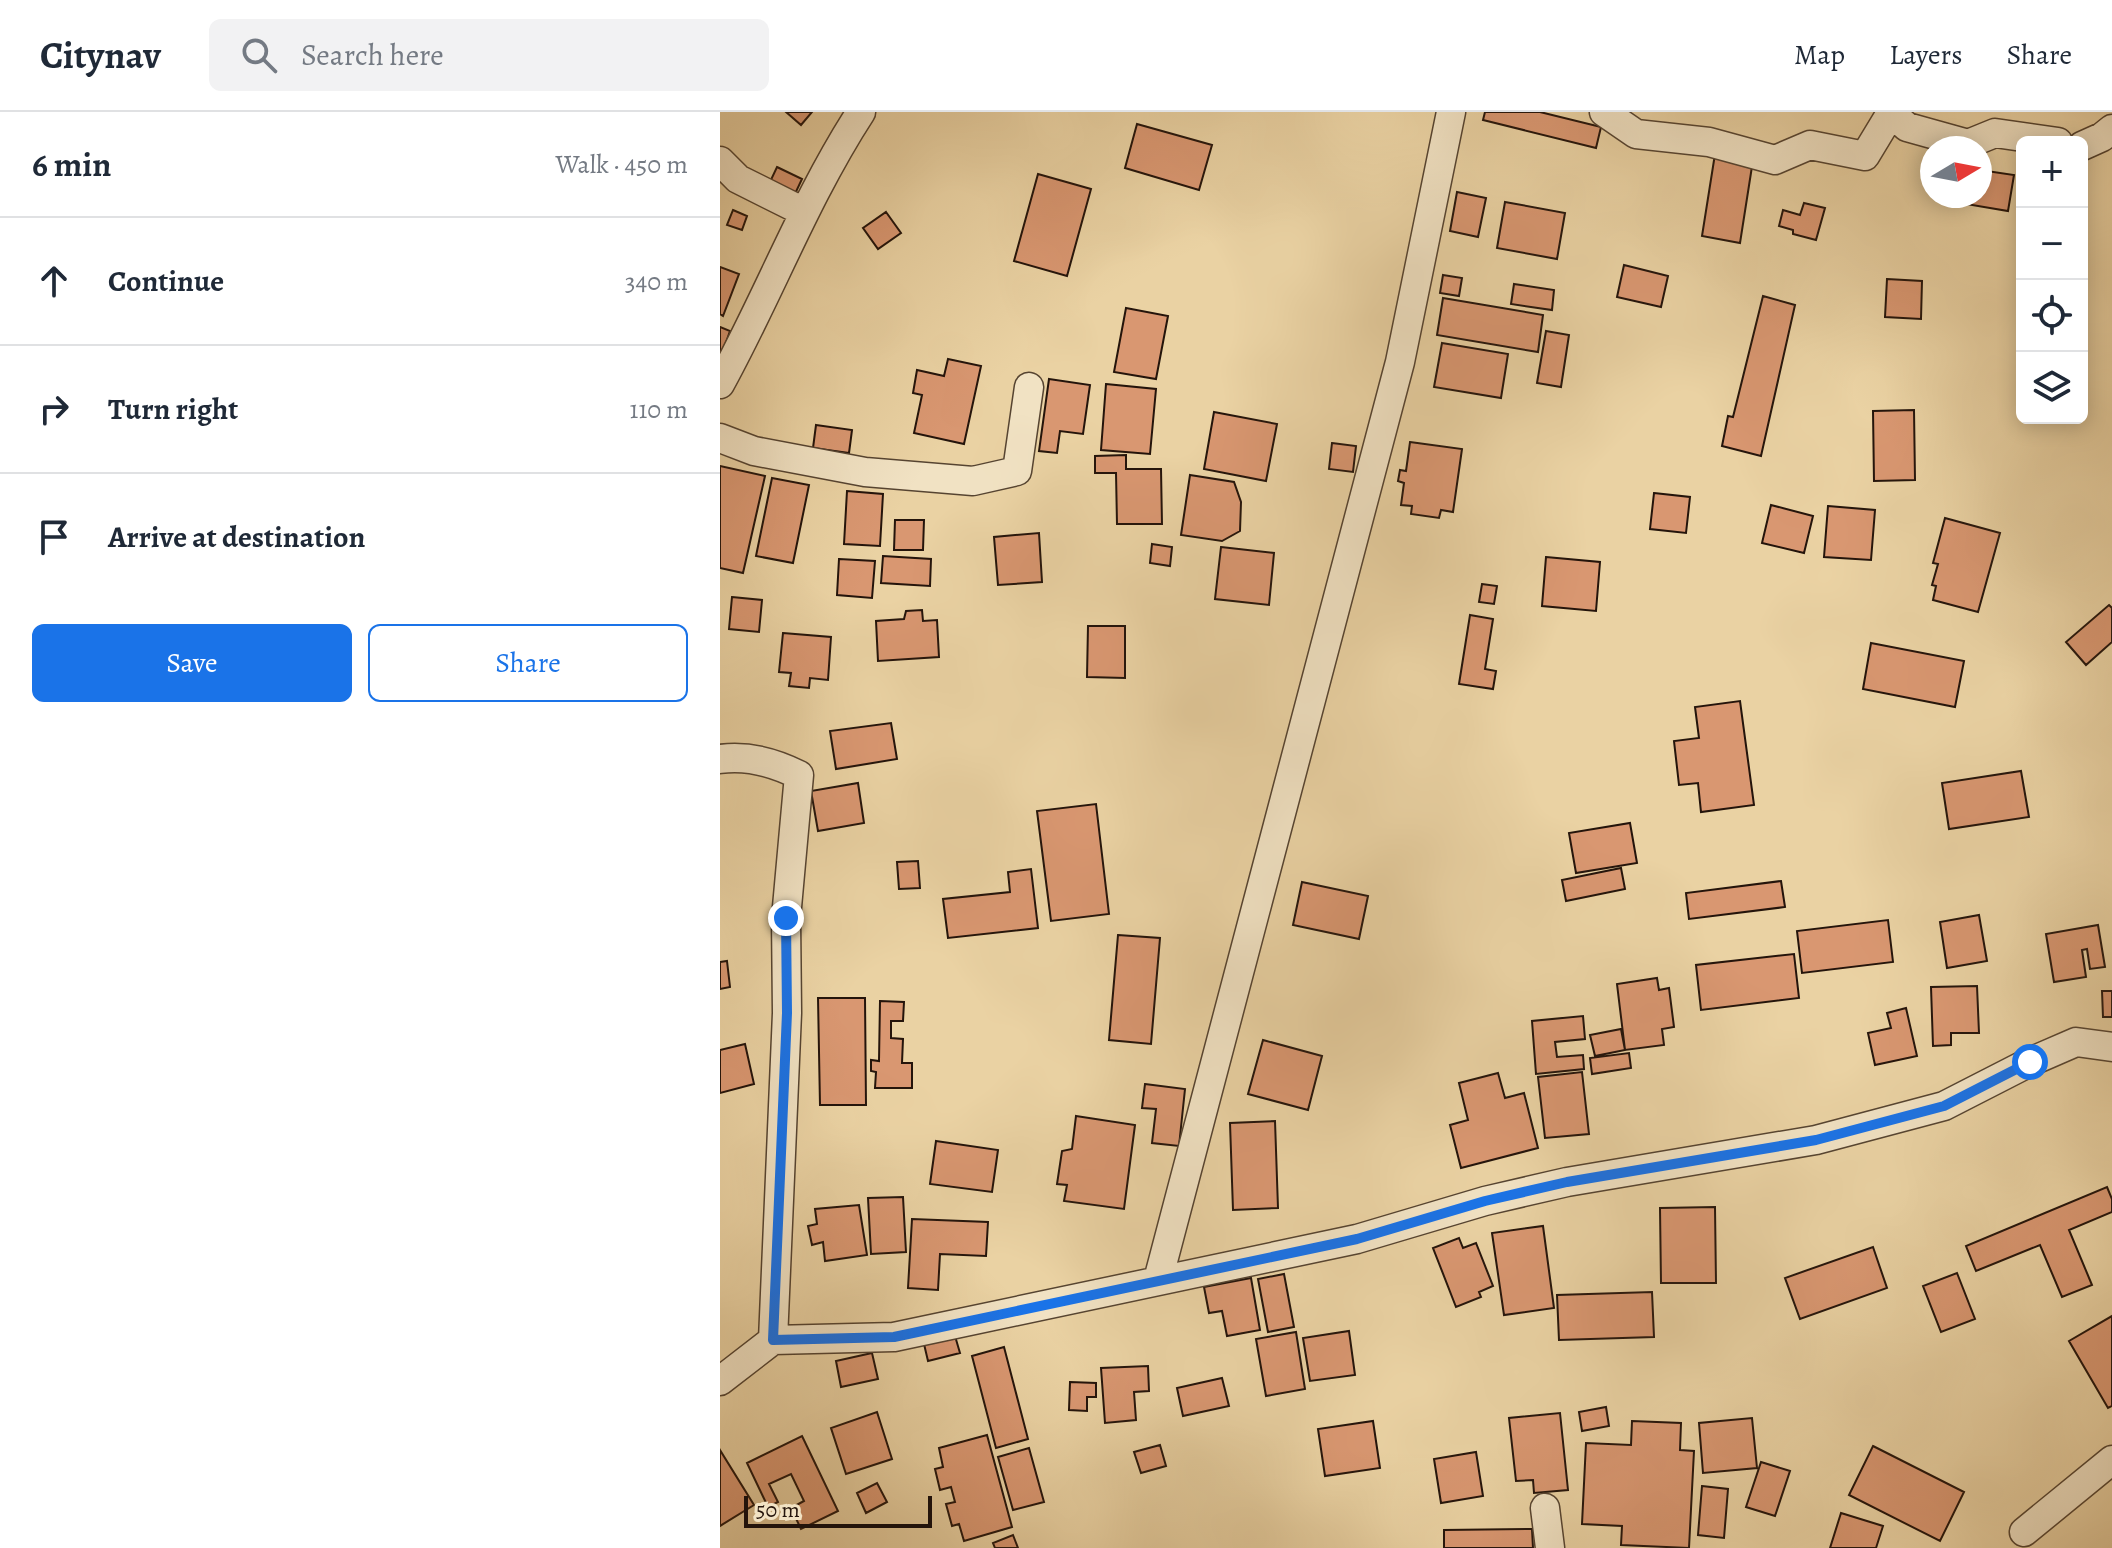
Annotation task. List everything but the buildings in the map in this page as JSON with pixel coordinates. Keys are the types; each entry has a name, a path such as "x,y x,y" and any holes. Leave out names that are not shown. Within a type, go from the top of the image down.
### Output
{"street":[{"path":"720,384 742,345 804,212 861,112"},
{"path":"1158,1280 1400,362 1451,112"},
{"path":"1604,112 1636,134 1709,142 1775,160 1810,145 1865,156 1891,113 1907,127 1968,144 1995,133 2016,136"},
{"path":"2088,143 2112,129"},
{"path":"720,161 738,179 804,212"},
{"path":"720,438 754,451 865,472 973,481 1017,471 1029,387"},
{"path":"720,759 730,757 775,763 799,775 786,918 787,1013 773,1340"},
{"path":"720,1381 773,1340 894,1337 1357,1239 1485,1201 1567,1182 1816,1140 1944,1106 2076,1042 2112,1047"},
{"path":"2024,1532 2112,1460"},
{"path":"1545,1508 1550,1548"}],"route":[{"path":"786,918 787,1013 773,1340 894,1337 1357,1239 1485,1201 1567,1182 1816,1140 1944,1106 2030,1062"}]}
